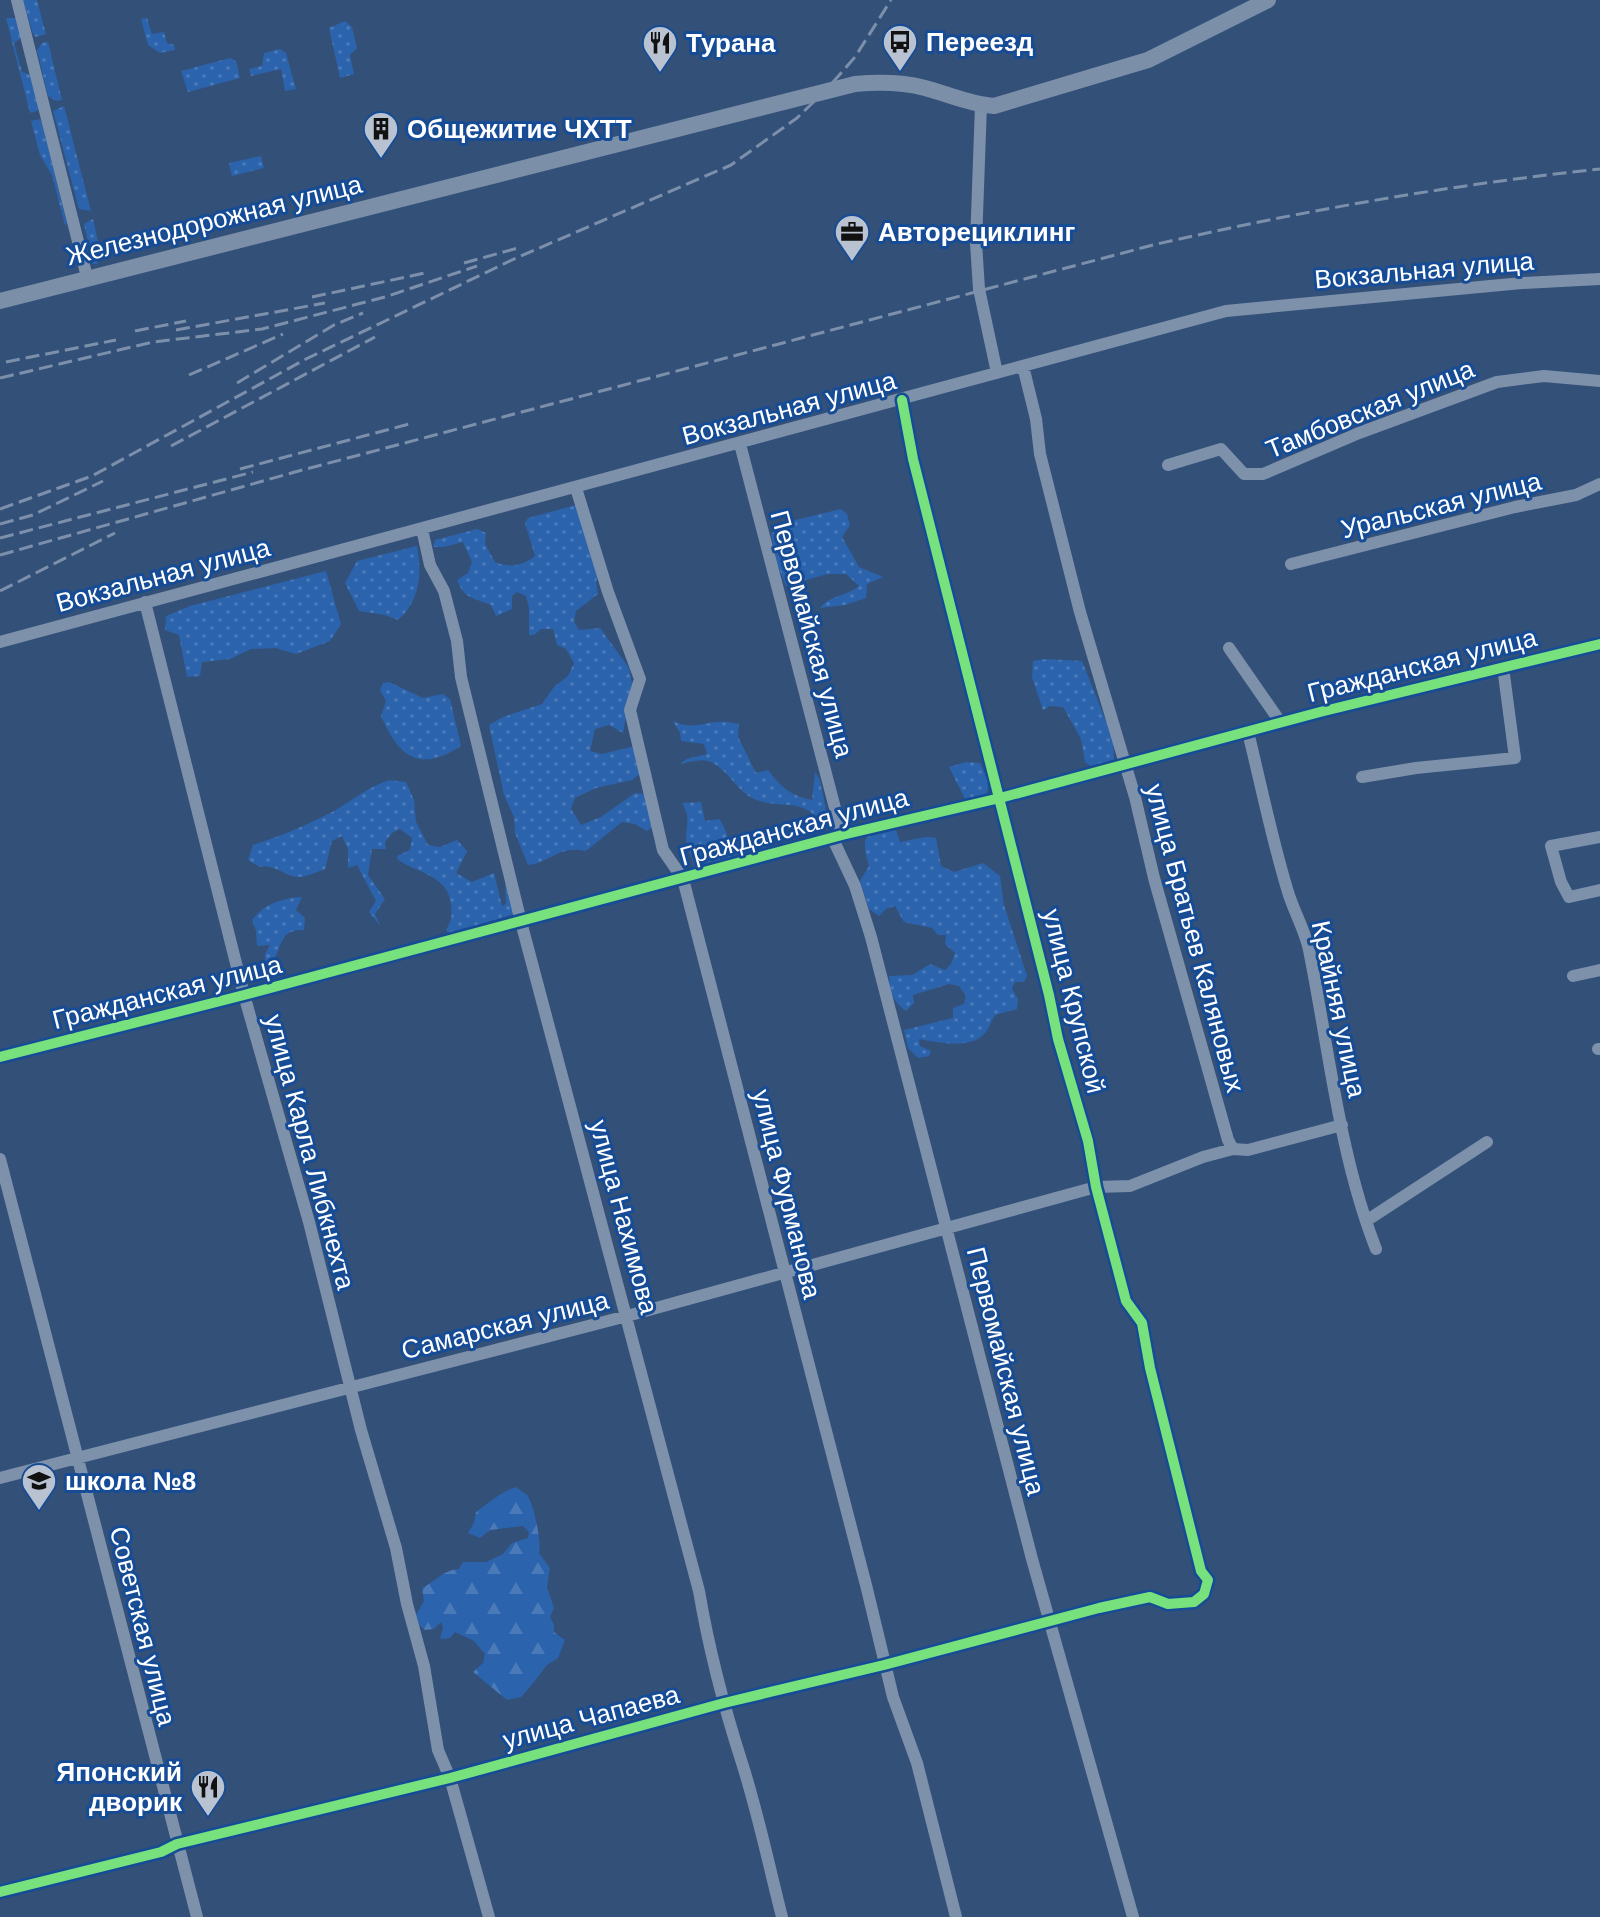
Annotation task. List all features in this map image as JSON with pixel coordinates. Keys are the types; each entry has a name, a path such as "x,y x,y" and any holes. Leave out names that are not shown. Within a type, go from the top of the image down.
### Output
{"main road":[{"name":"Железнодорожная улица","path":"0,301 855,84 898,83 994,106 1148,60 1268,0"}],"street":[{"path":"17,0 87,277"},
{"path":"981,105 976,243 979,289 997,373"},
{"name":"Вокзальная улица","path":"0,642 1226,311 1522,283 1600,279"},
{"name":"улица Братьев Каляновых","path":"1023,366 1044,468 1080,612 1233,1149"},
{"name":"Тамбовская улица","path":"1168,465 1221,449 1244,474 1263,474 1359,433 1497,382 1544,376 1600,381"},
{"name":"улица Крупской","path":"902,400 913,459 1058,1039 1088,1141 1096,1187 1126,1301 1142,1323 1150,1368 1201,1571 1208,1580 1204,1594 1194,1602"},
{"name":"Первомайская улица","path":"740,444 837,836 871,937 1032,1559 1133,1917"},
{"name":"Уральская улица","path":"1291,564 1515,507 1576,495 1600,484"},
{"name":"улица Фурманова","path":"576,488 608,592 640,679 630,710 663,850 683,879 884,1665 917,1763 956,1917"},
{"name":"улица Нахимова","path":"422,529 430,565 444,591 457,641 461,677 521,922 699,1591 710,1654 782,1917"},
{"name":"улица Карла Либкнехта","path":"145,602 244,995 309,1222 361,1430 396,1548 424,1666 438,1750 450,1778 489,1917"},
{"name":"Гражданская улица","path":"0,1057 521,922 837,836 1000,798 1281,723 1600,644"},
{"path":"1229,648 1281,723"},
{"path":"1362,777 1515,758 1503,667"},
{"name":"Крайняя улица","path":"1248,732 1277,854 1308,946 1342,1125 1376,1249"},
{"path":"1600,837 1551,846 1561,882 1569,897 1600,890"},
{"path":"1573,976 1600,970"},
{"name":"Самарская улица","path":"0,1478 627,1316 1096,1187 1130,1186 1191,1161 1233,1149 1248,1150 1342,1125"},
{"path":"1366,1221 1487,1142"},
{"name":"Советская улица","path":"0,1160 197,1917"},
{"name":"улица Чапаева","path":"0,1892 161,1852 177,1844 450,1778 724,1703 1150,1597 1168,1604 1194,1602"}],"green space":[{"path":"23,0 37,0 46,34 36,37 33,34"},
{"path":"6,18 16,18 21,38 14,43 22,72 31,75 39,108 37,111 30,113"},
{"path":"147,18 152,34 164,32 167,43 174,45 175,50 160,53 148,45 141,19"},
{"path":"345,21 352,27 357,48 350,55 354,74 340,78 329,28"},
{"path":"48,42 62,100 56,101 48,96 37,50 42,43"},
{"path":"280,49 286,53 296,89 285,91 281,69 251,76 249,69 262,66 264,53"},
{"path":"230,58 236,61 240,78 188,92 181,71"},
{"path":"64,106 91,211 79,209 53,111"},
{"path":"39,119 65,225 52,175 40,155 31,121"},
{"path":"261,156 264,168 232,176 229,163"},
{"path":"93,219 101,255 97,264 93,264 84,224"},
{"path":"576,505 599,575 596,581 598,594 576,611 574,622 579,630 600,628 629,668 632,684 623,733 609,725 595,729 590,751 602,754 635,746 640,774 632,780 596,788 575,798 571,809 581,825 601,817 635,793 646,794 653,826 647,831 635,824 622,822 586,851 568,850 528,865 504,795 489,725 542,704 554,687 568,676 574,663 566,649 557,645 553,629 541,629 529,635 526,596 517,592 512,596 512,609 496,616 491,605 463,591 457,580 468,573 472,562 463,542 433,547 435,540 477,529 486,533 485,544 495,562 521,564 535,556 525,523 528,518"},
{"path":"841,509 847,514 850,525 842,537 859,567 883,577 867,584 866,598 820,608 829,600 859,586 846,574 827,574 786,586 771,534 783,523"},
{"path":"417,546 418,586 411,604 398,620 359,611 345,583 357,561"},
{"path":"326,571 341,624 330,641 296,654 276,648 251,649 230,659 202,662 200,676 187,677 179,635 165,630 166,616 190,606"},
{"path":"1033,661 1082,661 1113,739 1114,760 1093,768 1085,762 1081,739 1063,707 1050,706 1043,710 1032,677"},
{"path":"389,682 423,698 443,694 450,699 461,746 446,754 422,759 403,751 381,716 386,701 380,690 383,683"},
{"path":"673,721 692,726 721,722 739,724 738,737 756,773 768,770 782,786 798,796 812,800 815,772 820,780 828,819 821,823 798,806 754,799 711,762 700,760 680,764 686,759 707,754 704,744 681,741"},
{"path":"966,762 980,763 989,782 987,793 966,801 949,767"},
{"path":"389,780 406,782 414,800 416,822 428,845 440,847 457,840 467,851 456,873 472,882 494,873 502,906 506,904 505,882 514,914 450,935 446,930 451,915 449,895 439,881 398,860 397,856 410,850 412,838 400,829 385,842 386,849 372,849 368,875 385,899 375,914 380,925 369,912 376,901 357,865 348,868 348,849 342,836 332,841 325,869 305,876 260,867 248,860 253,845 314,821"},
{"path":"701,802 705,821 719,819 732,847 774,845 694,867 687,843 687,816 682,803"},
{"path":"883,829 896,830 900,842 936,838 941,866 954,872 983,863 1000,876 1004,905 1027,976 1024,982 1015,982 1012,989 1018,999 1017,1009 995,1015 982,1036 960,1043 919,1039 920,1046 931,1051 929,1056 918,1058 908,1048 904,1030 953,1018 953,1008 964,1004 966,996 959,986 949,984 913,995 914,1003 906,1011 893,996 889,976 912,975 930,964 945,970 955,953 945,944 946,935 938,935 932,928 904,922 895,906 879,916 869,909 860,881 869,866 865,841 869,834"},
{"path":"302,897 296,910 305,918 304,930 296,930 285,936 272,963 265,963 265,954 270,945 257,946 252,920 274,903"},
{"path":"516,1487 527,1495 532,1507 539,1553 550,1568 547,1587 554,1608 550,1617 554,1632 565,1640 558,1658 547,1665 521,1697 507,1700 473,1672 483,1663 485,1654 474,1641 455,1632 450,1638 440,1639 441,1622 434,1629 425,1630 419,1625 416,1615 424,1601 422,1588 444,1574 459,1569 463,1562 486,1562 503,1554 512,1543 528,1538 529,1532 523,1526 490,1530 480,1538 468,1533 476,1512"}],"railway":[{"path":"0,509 92,476 306,359 514,259 731,165 797,118 827,89 855,57 891,0"},
{"path":"0,555 295,472 1153,245 1375,200 1600,169"},
{"path":"464,263 518,248"},
{"path":"0,378 153,342 262,329 385,297 477,266"},
{"path":"312,297 425,273"},
{"path":"176,330 325,303"},
{"path":"237,383 334,325 363,313"},
{"path":"135,331 186,321"},
{"path":"189,375 283,334"},
{"path":"171,446 375,337"},
{"path":"6,362 116,340"},
{"path":"240,469 413,423"},
{"path":"0,538 253,472"},
{"path":"0,524 33,515 103,481"},
{"path":"0,591 115,533"}],"cycle path":[{"path":"0,1892 1099,1608 1150,1597 1168,1604 1194,1602 1204,1594 1208,1580 1201,1571 1150,1368 1142,1323 1126,1301 1096,1187 1088,1141 1058,1039 913,459 902,400"},
{"path":"0,1057 842,835 1000,798 1320,712 1600,644"}],"place":[{"name":"Переезд","path":"900,73"},
{"name":"Турана","path":"660,74"},
{"name":"Общежитие ЧХТТ","path":"381,160"},
{"name":"Авторециклинг","path":"852,263"},
{"name":"школа №8","path":"39,1512"},
{"name":"Японский дворик","path":"208,1818"}]}
